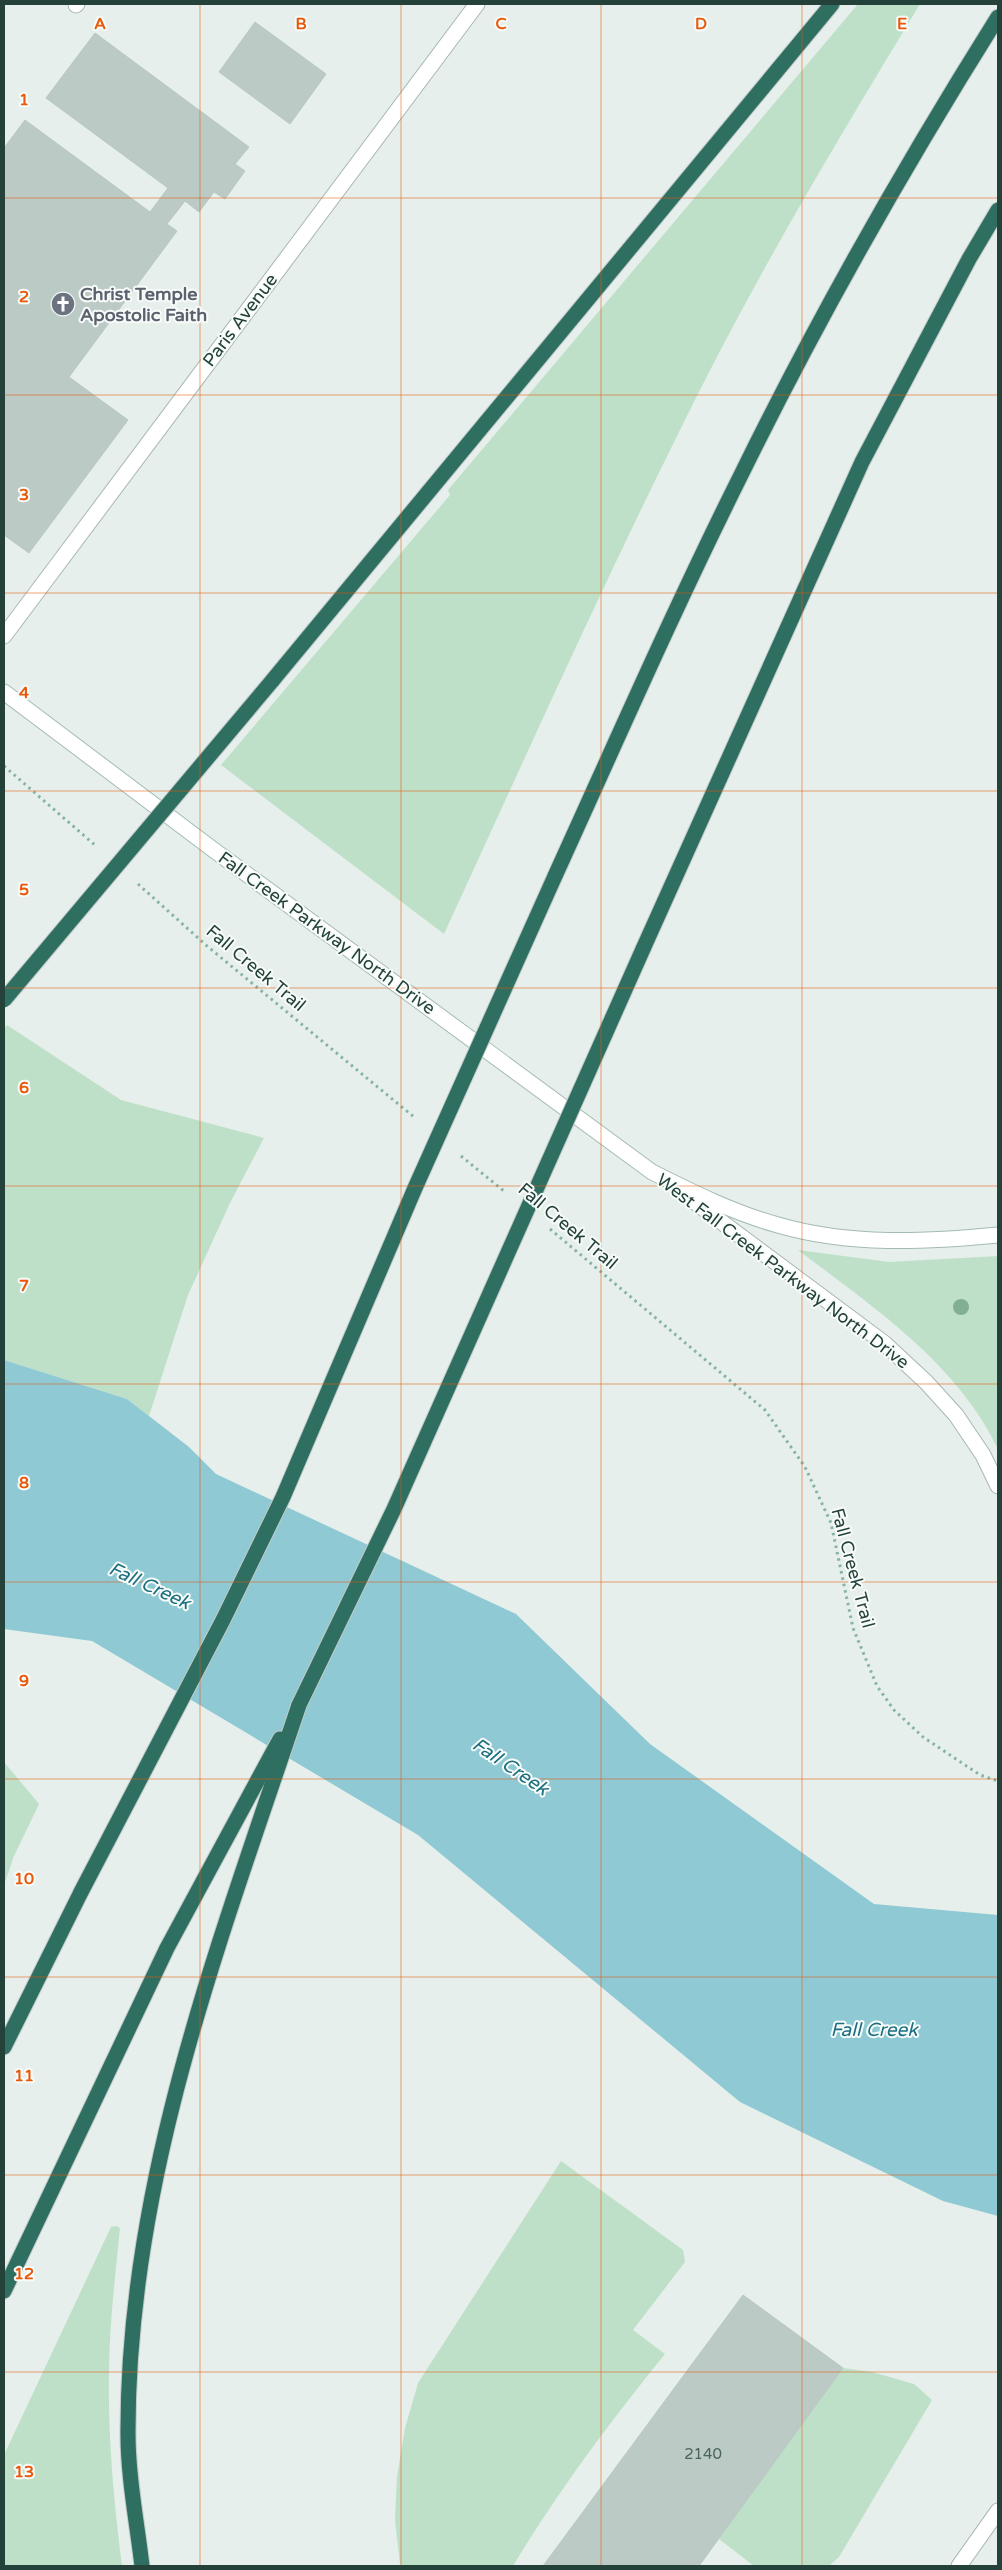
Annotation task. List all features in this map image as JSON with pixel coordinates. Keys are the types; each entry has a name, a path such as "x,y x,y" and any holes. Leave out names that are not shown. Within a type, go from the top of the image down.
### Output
{"highway":[{"path":"4,1000 272,681 832,4"},
{"path":"4,2047 81,1892 223,1620 282,1496 414,1188 710,538 816,331 904,172 998,17"},
{"path":"4,2291 167,1948 299,1705 394,1509 862,462 969,259 998,210"},
{"path":"142,2566 128,2436 135,2310 143,2243 161,2148 212,1966 299,1705"}],"street":[{"name":"Paris Avenue","path":"4,636 477,4"},
{"name":"Fall Creek Parkway North Drive","path":"4,692 217,853 652,1172"},
{"name":"West Fall Creek Parkway North Drive","path":"652,1172 729,1208 800,1231 874,1240 916,1241 998,1234"},
{"name":"West Fall Creek Parkway North Drive","path":"652,1172 694,1200 884,1343 926,1382 956,1415 983,1455 998,1486"},
{"path":"959,2566 998,2511"}],"path":[{"path":"4,766 97,847"},
{"name":"Fall Creek Trail","path":"134,880 207,946 414,1117"},
{"name":"Fall Creek Trail","path":"453,1149 507,1194"},
{"name":"Fall Creek Trail","path":"545,1226 766,1410 805,1467 831,1523 852,1628 876,1686 894,1710 922,1737 980,1775 998,1781"}],"green space":[{"path":"858,4 920,4 856,109 734,324 588,621 444,934 221,765 450,495 448,490"},
{"path":"7,1025 121,1100 264,1138 230,1203 188,1295 149,1416 127,1399 4,1360 4,1028"},
{"path":"798,1250 889,1262 998,1256 998,1449 960,1389 936,1363 883,1315"},
{"path":"4,1762 39,1804 14,1856 4,1885"},
{"path":"561,2161 683,2250 685,2262 633,2330 665,2354 585,2457 513,2566 403,2566 400,2564 395,2520 397,2477 405,2428 418,2383"},
{"path":"116,2226 120,2228 111,2321 109,2424 116,2519 122,2566 4,2566 4,2455 111,2227"},
{"path":"843,2368 872,2372 914,2384 932,2400 839,2557 829,2566 754,2566 719,2539"}],"water":[{"name":"Fall Creek","path":"4,1360 127,1399 189,1447 216,1474 516,1614 650,1744 874,1904 998,1915 998,2216 943,2201 740,2102 418,1835 92,1641 4,1629"}],"building":[{"path":"255,22 326,74 290,124 219,72"},
{"name":"Christ Temple Apostolic Faith","path":"95,33 249,147 235,164 245,171 225,199 214,192 199,212 185,201 167,224 177,231 69,377 128,420 29,553 4,535 4,148 25,120 150,212 168,188 46,98"},
{"path":"743,2295 843,2368 699,2566 543,2566"}],"place":[{"name":"Christ Temple Apostolic Faith","path":"63,304"}]}
